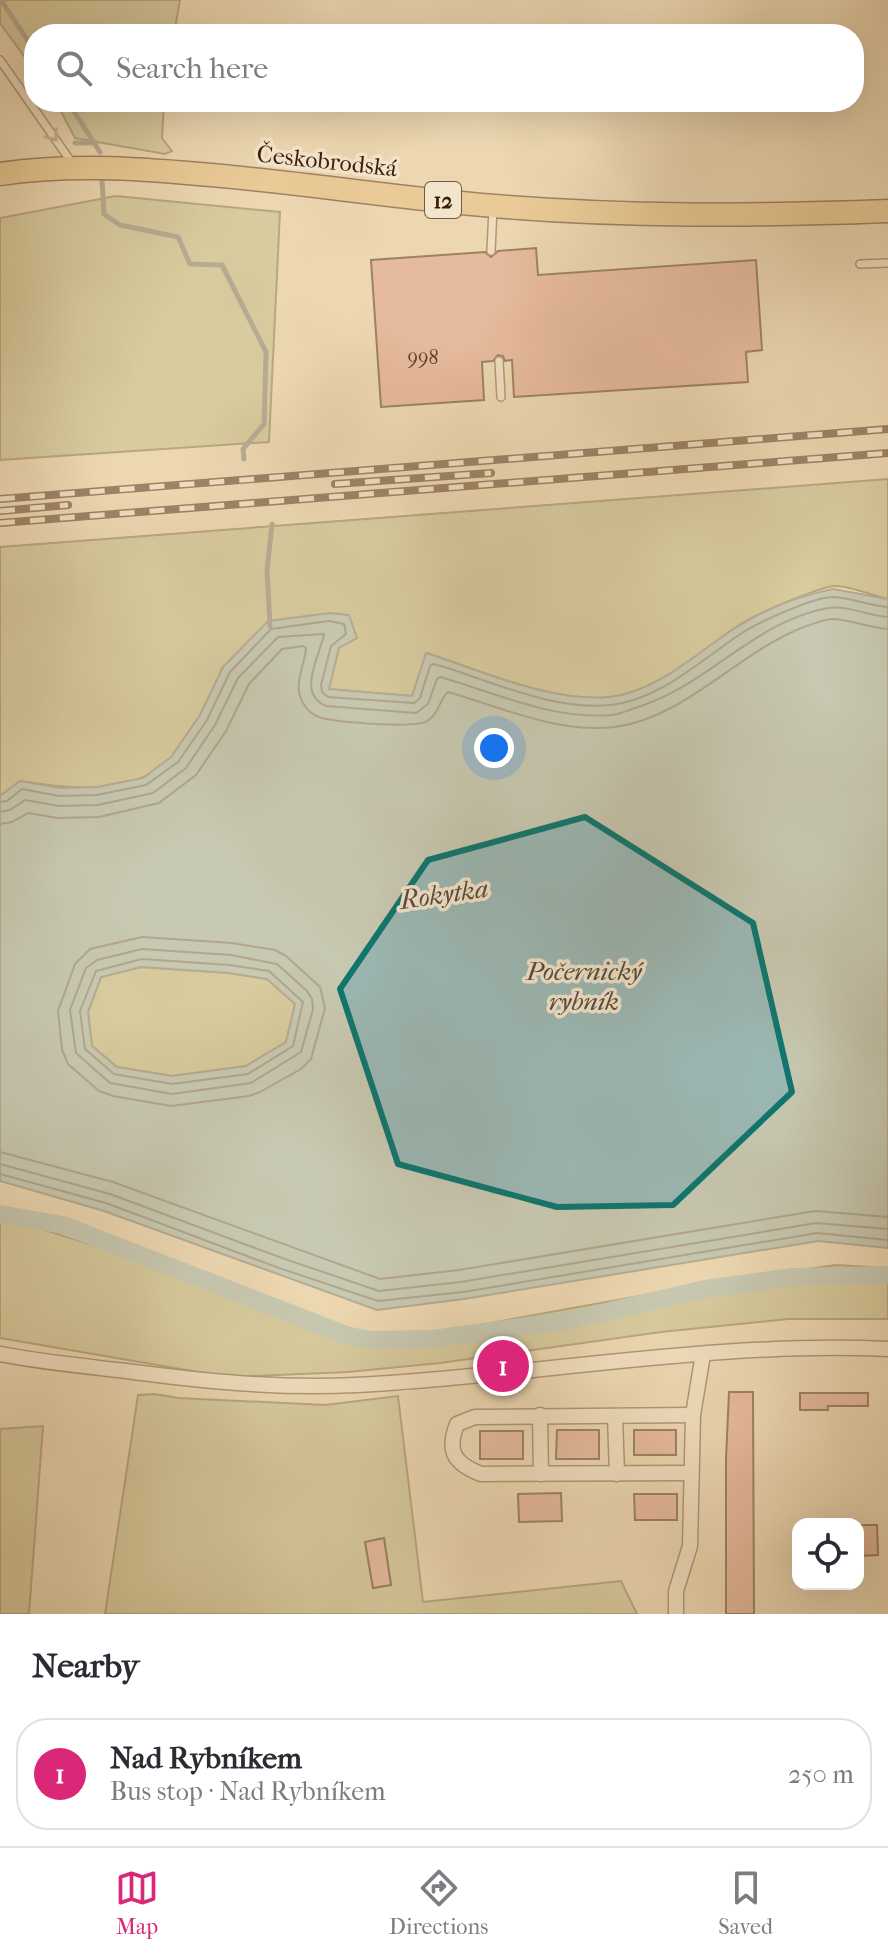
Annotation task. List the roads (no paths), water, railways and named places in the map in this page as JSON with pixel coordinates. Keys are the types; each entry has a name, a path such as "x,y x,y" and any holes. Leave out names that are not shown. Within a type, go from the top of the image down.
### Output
{"main road":[{"name":"Českobrodská","path":"0,174 74,166 120,167 286,181 493,206 703,216 888,211"}],"street":[{"path":"0,1354 253,1385 352,1386 703,1354 845,1347 888,1349"},
{"path":"676,1614 676,1591 690,1546 693,1415 703,1354"},
{"path":"540,1415 541,1474"},
{"path":"690,1473 481,1474 464,1468 454,1456 451,1439 457,1424 475,1417 693,1415"},
{"path":"615,1416 617,1474"}],"lane":[{"path":"0,60 24,94"},
{"path":"36,112 74,166"},
{"path":"491,251 493,206"},
{"path":"860,264 888,263"},
{"path":"499,361 501,397"}],"water":[{"name":"Počernický rybník","path":"833,589 888,599 888,1248 818,1241 464,1299 377,1310 104,1211 0,1181 0,796 20,781 60,788 97,787 143,778 171,757 200,715 223,667 268,621 330,613 349,615 357,638 339,648 329,689 412,696 426,653 539,690 563,695 609,697 627,694 661,679 760,614","holes":["141,967 267,979 295,1004 286,1042 246,1066 172,1076 117,1067 92,1046 88,1012 101,977"]}],"waterway":[{"path":"1,0 24,35"},
{"path":"74,112 100,152"},
{"path":"75,143 96,143"},
{"path":"102,181 104,214 120,225 178,237 190,264 222,265 266,352 264,424 243,449 244,459"},
{"path":"270,626 267,571 272,524"},
{"path":"0,1214 63,1225 346,1335 369,1340 433,1339 571,1320 705,1289 792,1277 888,1275"}],"railway":[{"path":"0,499 888,429"},
{"path":"0,523 888,453"},
{"path":"335,484 491,473"},
{"path":"0,511 68,505"}],"place":[{"name":"Nad Rybníkem","path":"503,1366"}],"water label":[{"name":"Rokytka","path":"444,894"}]}
